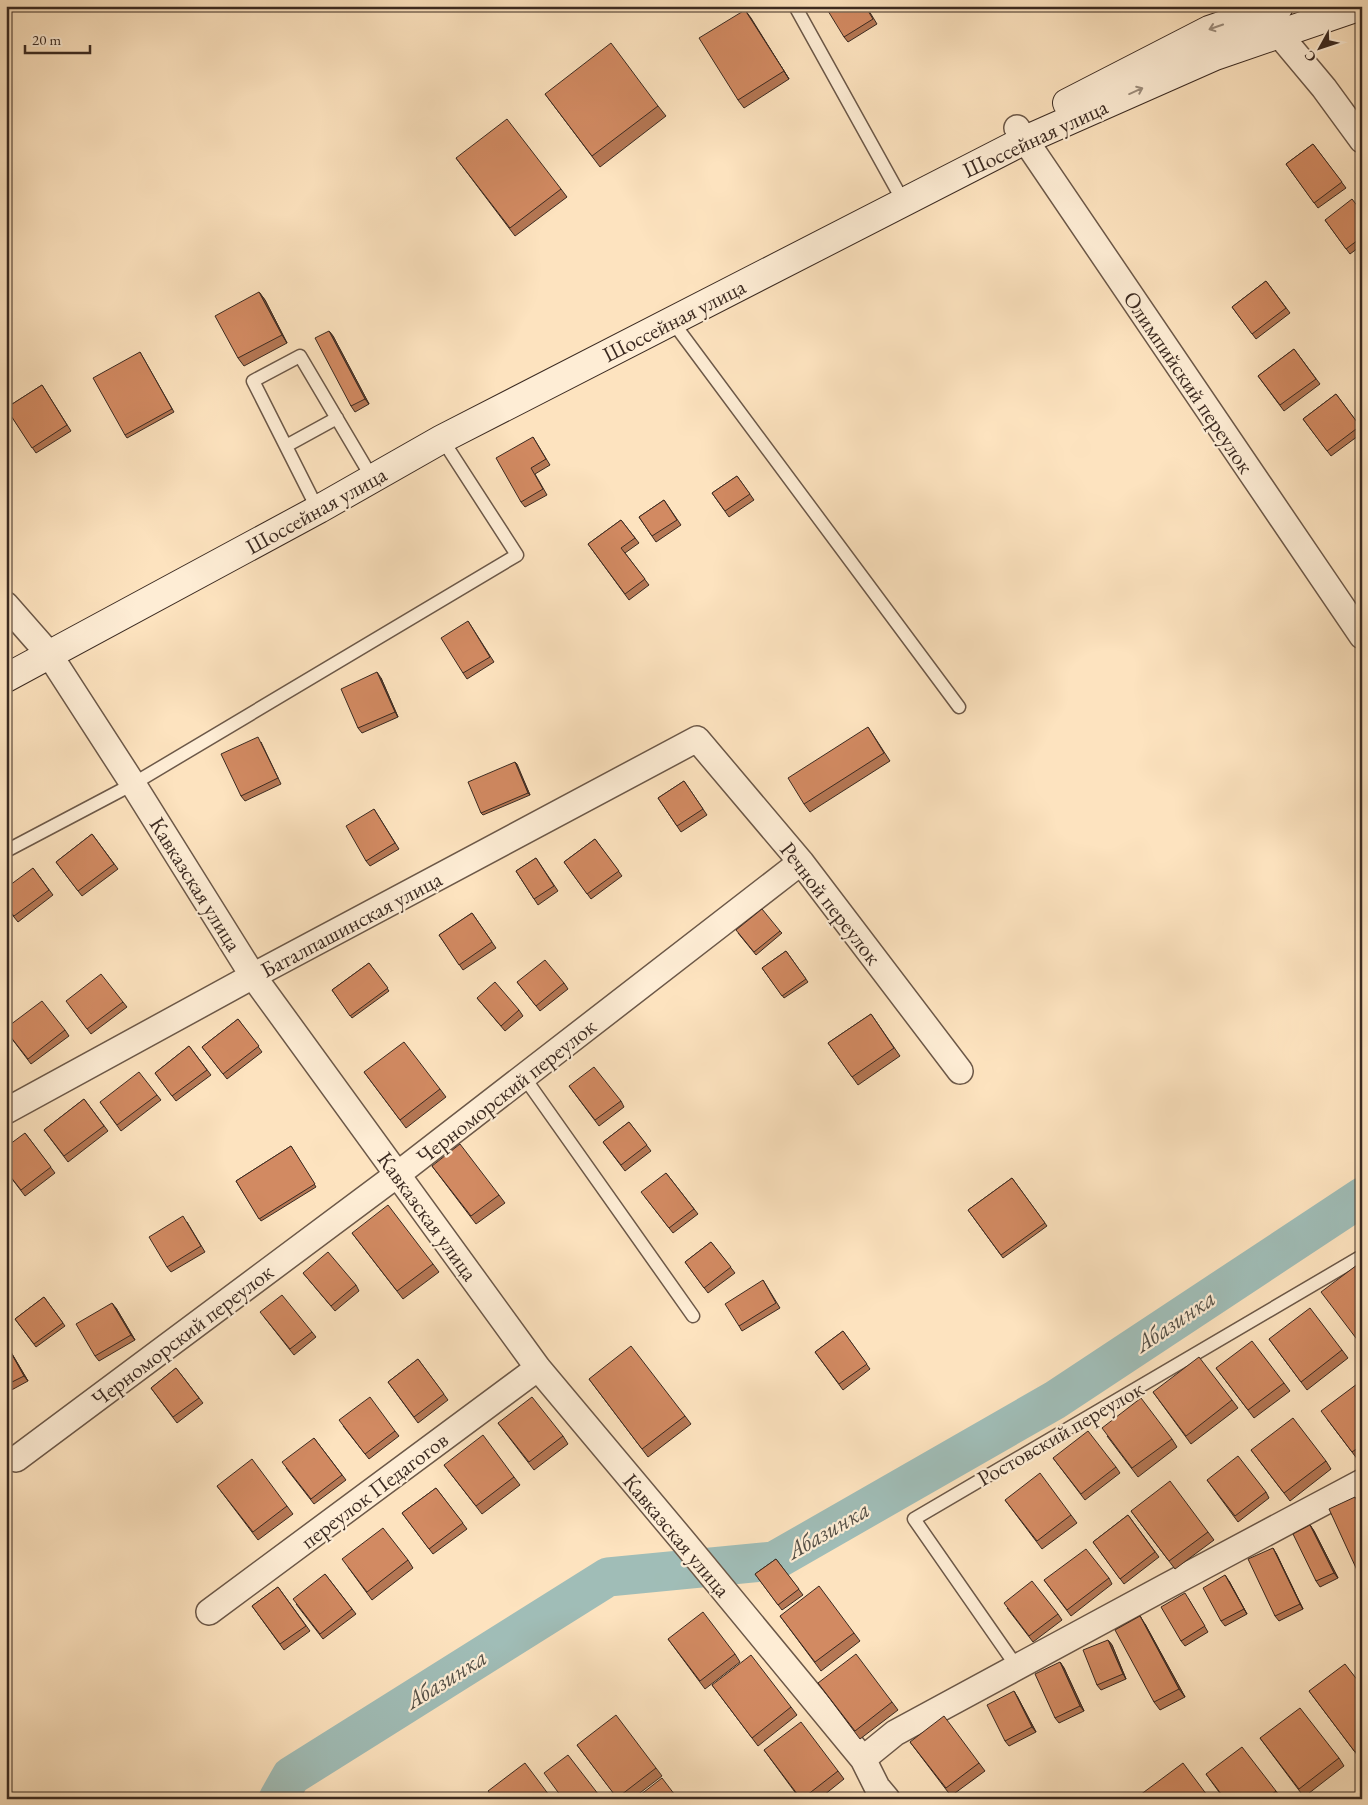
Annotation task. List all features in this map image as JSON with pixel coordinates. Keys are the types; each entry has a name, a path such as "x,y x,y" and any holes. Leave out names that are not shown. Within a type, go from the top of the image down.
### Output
{"main road":[{"name":"Шоссейная улица","path":"6,678 45,650 313,500 896,190 1021,134 1215,56 1273,14 1362,6"},
{"name":"Шоссейная улица","path":"6,666 45,650 318,509 442,440 672,321 1021,134"}],"street":[{"path":"1273,14 1362,140"},
{"name":"Олимпийский переулок","path":"1021,134 1362,636"},
{"name":"Кавказская улица","path":"6,605 45,650 134,784 253,976 538,1368 863,1759 874,1795"},
{"name":"Речной переулок","path":"697,739 801,862 960,1071"},
{"name":"Баталпашинская улица","path":"6,1111 253,976 697,739"},
{"name":"Черноморский переулок","path":"16,1459 398,1174 801,862"},
{"name":"переулок Педагогов","path":"209,1612 538,1368"},
{"path":"863,1759 895,1734 1362,1482"}],"lane":[{"path":"795,6 896,190"},
{"path":"672,321 959,707"},
{"path":"313,500 254,381 300,356 368,471"},
{"path":"286,446 337,418"},
{"path":"6,851 134,784 517,555 442,440"},
{"path":"524,1076 693,1316"},
{"name":"Ростовский переулок","path":"1017,1667 914,1519 1362,1256"}],"building":[{"path":"825,6 865,6 873,19 844,37"},
{"path":"745,10 784,71 738,100 699,38"},
{"path":"611,43 658,106 592,156 545,94"},
{"path":"507,119 561,189 510,228 456,158"},
{"path":"1313,144 1342,182 1314,203 1286,164"},
{"path":"1352,199 1362,212 1362,237 1346,249 1325,220"},
{"path":"1266,281 1286,308 1252,334 1232,307"},
{"path":"259,292 282,335 238,358 215,316"},
{"path":"329,331 365,399 351,406 315,338"},
{"path":"1294,349 1316,379 1280,405 1258,376"},
{"path":"140,352 172,409 125,435 93,378"},
{"path":"42,385 67,425 32,448 6,408"},
{"path":"1336,394 1360,426 1327,451 1303,419"},
{"path":"533,437 546,459 531,468 543,489 521,502 496,458"},
{"path":"737,476 750,494 725,511 712,493"},
{"path":"664,500 677,520 652,536 639,517"},
{"path":"621,520 635,538 621,548 645,579 625,594 588,544"},
{"path":"468,621 490,657 463,673 441,638"},
{"path":"377,672 395,712 358,728 341,689"},
{"path":"868,727 884,753 804,804 788,778"},
{"path":"258,737 278,778 241,796 221,754"},
{"path":"515,762 528,793 481,813 468,782"},
{"path":"684,781 703,809 677,826 658,798"},
{"path":"374,809 395,843 366,861 346,826"},
{"path":"92,834 114,864 78,891 56,862"},
{"path":"595,839 619,871 587,894 564,862"},
{"path":"536,858 554,886 534,899 516,871"},
{"path":"33,868 49,890 14,916 6,907 6,888"},
{"path":"762,909 780,931 754,952 736,930"},
{"path":"472,913 492,942 459,965 439,935"},
{"path":"786,951 806,979 782,996 762,968"},
{"path":"545,960 564,983 536,1006 517,982"},
{"path":"369,963 388,988 350,1016 332,990"},
{"path":"101,974 123,1002 87,1029 66,1001"},
{"path":"495,982 519,1010 501,1026 477,998"},
{"path":"42,1001 65,1030 28,1059 6,1031 6,1028"},
{"path":"871,1014 894,1048 852,1077 828,1043"},
{"path":"238,1019 259,1046 223,1074 202,1047"},
{"path":"404,1042 440,1089 400,1120 364,1072"},
{"path":"189,1046 207,1070 172,1096 155,1073"},
{"path":"594,1067 621,1101 595,1120 569,1086"},
{"path":"139,1072 157,1095 117,1125 100,1102"},
{"path":"84,1099 104,1126 64,1156 44,1130"},
{"path":"629,1122 647,1145 621,1165 603,1142"},
{"path":"25,1133 51,1167 21,1190 6,1171 6,1147"},
{"path":"460,1144 499,1195 471,1216 432,1166"},
{"path":"291,1146 315,1184 259,1219 236,1181"},
{"path":"666,1173 694,1209 669,1228 641,1192"},
{"path":"1012,1178 1045,1223 1001,1255 968,1210"},
{"path":"388,1205 433,1264 397,1291 352,1233"},
{"path":"183,1216 201,1246 167,1267 149,1237"},
{"path":"711,1242 731,1267 704,1288 685,1262"},
{"path":"328,1252 356,1285 331,1306 303,1273"},
{"path":"1357,1265 1362,1270 1362,1346 1321,1292"},
{"path":"763,1280 776,1303 739,1326 725,1304"},
{"path":"282,1295 312,1332 290,1349 260,1312"},
{"path":"44,1297 63,1323 34,1344 15,1319"},
{"path":"112,1303 131,1335 95,1356 76,1324"},
{"path":"1310,1308 1342,1350 1301,1382 1269,1339"},
{"path":"843,1331 867,1364 839,1384 815,1352"},
{"path":"1252,1341 1284,1383 1248,1410 1216,1368"},
{"path":"6,1344 24,1376 6,1385"},
{"path":"631,1346 685,1416 642,1449 589,1379"},
{"path":"1199,1357 1232,1400 1186,1436 1153,1392"},
{"path":"418,1359 444,1394 414,1417 388,1382"},
{"path":"176,1368 199,1398 173,1417 151,1388"},
{"path":"1357,1384 1362,1390 1362,1445 1352,1452 1321,1411"},
{"path":"370,1397 395,1431 365,1454 339,1420"},
{"path":"532,1397 563,1436 529,1462 498,1423"},
{"path":"1141,1398 1172,1439 1132,1468 1102,1428"},
{"path":"1293,1418 1326,1461 1284,1493 1251,1450"},
{"path":"1088,1431 1116,1467 1081,1494 1053,1458"},
{"path":"483,1435 514,1477 476,1506 444,1465"},
{"path":"314,1438 342,1475 311,1499 282,1462"},
{"path":"1238,1456 1266,1492 1235,1516 1207,1480"},
{"path":"252,1459 287,1506 253,1532 217,1486"},
{"path":"1040,1473 1071,1515 1037,1541 1005,1500"},
{"path":"1170,1481 1208,1532 1169,1561 1131,1511"},
{"path":"436,1488 463,1523 429,1549 402,1513"},
{"path":"1355,1497 1362,1511 1362,1581 1329,1509"},
{"path":"1128,1515 1155,1552 1120,1579 1093,1542"},
{"path":"1310,1525 1334,1573 1316,1581 1293,1534"},
{"path":"383,1528 408,1560 367,1592 342,1559"},
{"path":"1273,1548 1300,1604 1275,1616 1248,1559"},
{"path":"1086,1549 1109,1578 1067,1610 1044,1580"},
{"path":"776,1559 799,1589 778,1605 755,1574"},
{"path":"325,1574 352,1609 320,1634 293,1599"},
{"path":"1225,1575 1244,1609 1221,1621 1203,1588"},
{"path":"1032,1581 1058,1614 1029,1636 1004,1603"},
{"path":"819,1586 854,1633 815,1662 780,1616"},
{"path":"278,1587 306,1626 280,1644 252,1606"},
{"path":"1185,1593 1205,1626 1181,1641 1161,1607"},
{"path":"703,1612 735,1654 700,1681 668,1639"},
{"path":"1140,1616 1179,1689 1154,1702 1115,1630"},
{"path":"1108,1640 1123,1674 1097,1685 1083,1650"},
{"path":"856,1654 892,1702 855,1731 818,1683"},
{"path":"751,1655 791,1707 752,1738 712,1685"},
{"path":"1060,1662 1080,1706 1055,1718 1035,1674"},
{"path":"1345,1664 1362,1686 1362,1747 1355,1752 1309,1691"},
{"path":"1014,1691 1032,1727 1005,1741 987,1705"},
{"path":"1300,1708 1339,1758 1299,1789 1260,1738"},
{"path":"616,1715 656,1768 617,1798 577,1745"},
{"path":"944,1716 979,1763 946,1788 910,1742"},
{"path":"801,1722 838,1771 802,1799 764,1750"},
{"path":"1242,1747 1276,1791 1266,1799 1225,1799 1206,1774"},
{"path":"568,1755 602,1799 563,1799 544,1773"},
{"path":"525,1763 552,1799 494,1799 488,1791"},
{"path":"1183,1763 1210,1799 1136,1798"},
{"path":"662,1778 678,1799 635,1799"}],"waterway":[{"name":"Абазинка","path":"278,1799 291,1776 608,1577 774,1561 1055,1400 1362,1197"}]}
